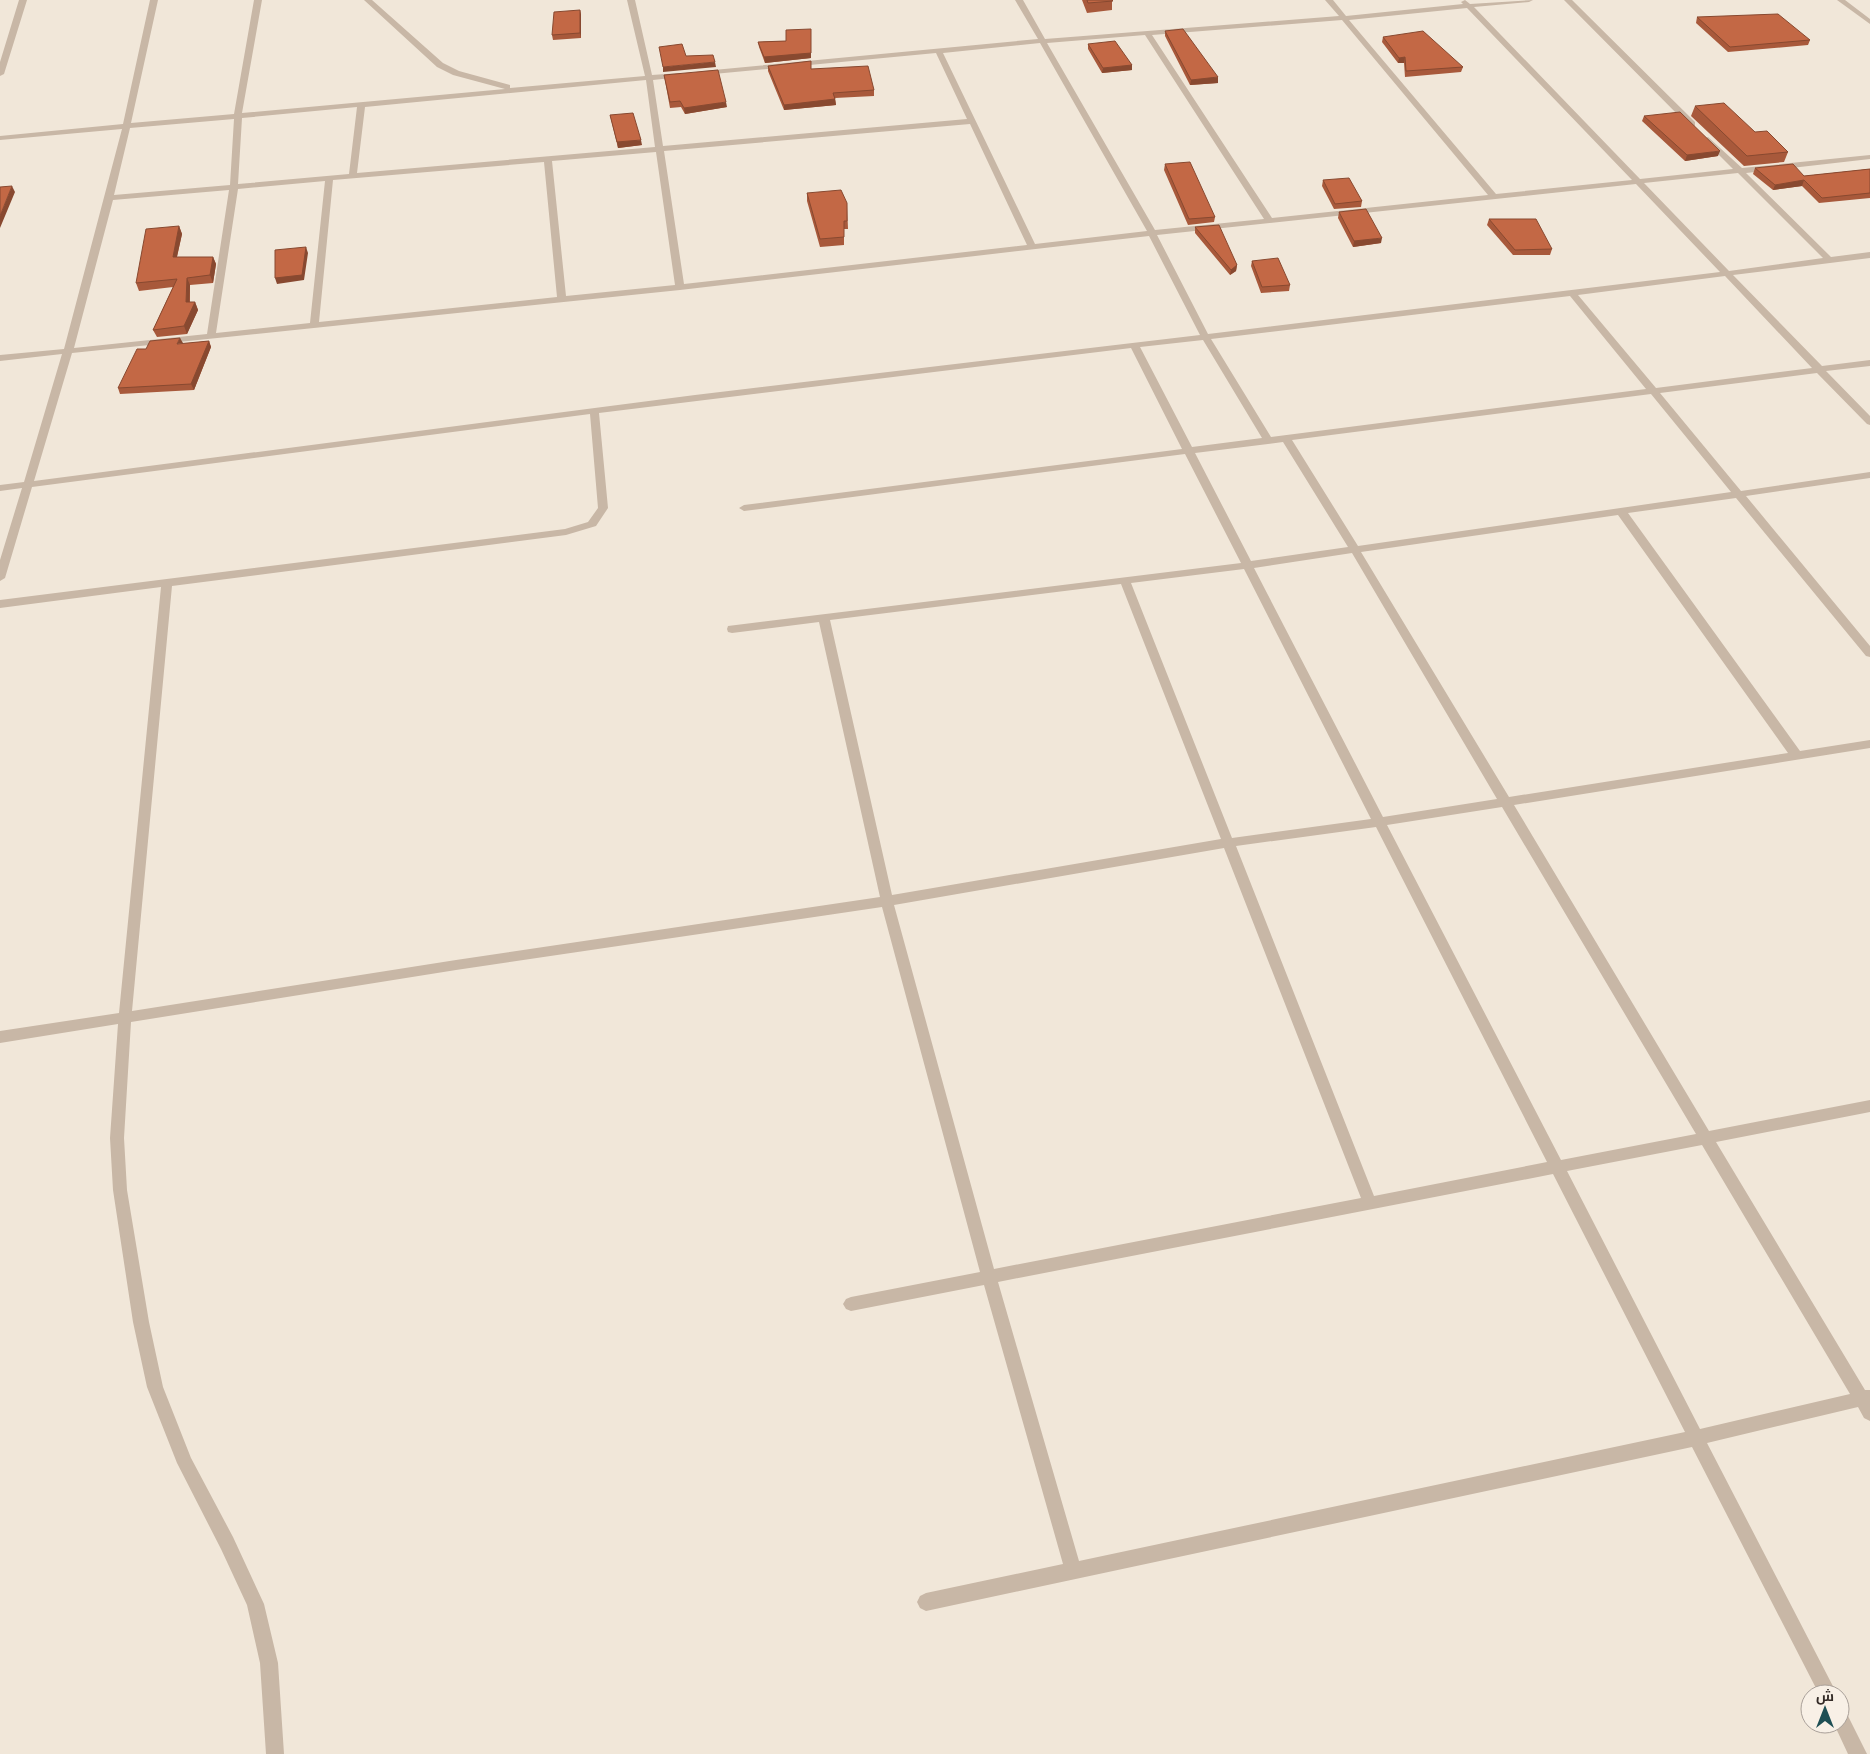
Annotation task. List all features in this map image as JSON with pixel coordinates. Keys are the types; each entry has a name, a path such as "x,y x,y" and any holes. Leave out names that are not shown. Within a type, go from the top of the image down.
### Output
{"street":[{"path":"0,74 23,0"},
{"path":"0,578 30,484 109,198 127,126 154,0"},
{"path":"210,336 234,187 238,116 258,0"},
{"path":"368,0 440,65 456,73 519,90"},
{"path":"631,0 649,78 680,287"},
{"path":"1019,0 1152,233 1205,336 1268,440"},
{"path":"1329,0 1494,197"},
{"path":"697,73 1042,41 1345,18 1466,3 1529,0"},
{"path":"1568,0 1829,260"},
{"path":"1841,0 1870,22"},
{"path":"1466,3 1641,182 1726,274 1870,422"},
{"path":"1147,33 1270,221"},
{"path":"939,51 1032,247"},
{"path":"0,138 687,74"},
{"path":"353,176 361,105"},
{"path":"109,198 972,121"},
{"path":"0,358 680,287 1152,233 1870,157"},
{"path":"548,159 562,299"},
{"path":"314,325 329,178"},
{"path":"0,488 594,411 1205,336 1573,294 1870,255"},
{"path":"1573,294 1870,653"},
{"path":"1134,345 1249,565 1823,1684"},
{"path":"744,508 1870,363"},
{"path":"0,604 566,532 592,524 603,508 594,411"},
{"path":"926,1602 1867,1402 1286,438"},
{"path":"732,629 1249,565 1870,474"},
{"path":"1620,511 1796,756"},
{"path":"1125,581 1370,1204"},
{"path":"167,582 125,1018 117,1138 120,1190 141,1322 155,1387 185,1463 227,1543 254,1604 269,1663 275,1754"},
{"path":"824,618 887,900 989,1277 1073,1570"},
{"path":"0,1037 887,900 1227,843 1380,822 1870,744"},
{"path":"851,1304 1870,1106"},
{"path":"1848,1734 1858,1754"}],"building":[{"path":"1087,0 1112,0 1113,1 1088,3"},
{"path":"580,10 580,33 552,35 554,12"},
{"path":"1778,14 1810,40 1730,47 1697,17"},
{"path":"811,29 811,53 764,57 758,42 786,41 786,30"},
{"path":"1183,29 1218,77 1191,80 1165,31"},
{"path":"1423,31 1463,67 1406,71 1405,57 1399,58 1383,37"},
{"path":"1115,41 1132,65 1103,68 1088,44"},
{"path":"682,44 686,56 713,55 715,62 663,67 659,47"},
{"path":"811,61 811,69 868,66 874,90 833,93 835,99 784,105 768,66"},
{"path":"718,70 726,102 684,108 680,101 670,102 664,75"},
{"path":"1724,103 1755,132 1767,131 1788,152 1747,156 1695,106"},
{"path":"1680,112 1720,151 1687,155 1644,116"},
{"path":"633,113 641,140 617,142 610,115"},
{"path":"1190,162 1215,217 1189,219 1165,164"},
{"path":"1793,164 1804,176 1870,169 1870,193 1822,198 1804,180 1775,185 1755,168"},
{"path":"1349,178 1362,201 1335,204 1323,180"},
{"path":"12,186 0,216 0,187"},
{"path":"841,190 847,203 847,221 844,221 844,237 820,239 807,193"},
{"path":"1366,209 1382,238 1354,241 1339,212"},
{"path":"1489,219 1536,219 1552,249 1515,250"},
{"path":"1219,225 1237,265 1231,270 1195,227"},
{"path":"179,226 173,257 213,257 210,275 187,278 186,302 195,302 184,326 153,330 177,279 136,283 146,229"},
{"path":"306,247 302,275 275,278 275,250"},
{"path":"1278,258 1290,285 1262,287 1252,261"},
{"path":"180,338 177,344 209,341 191,384 118,388 137,349 146,349 150,341"}]}
